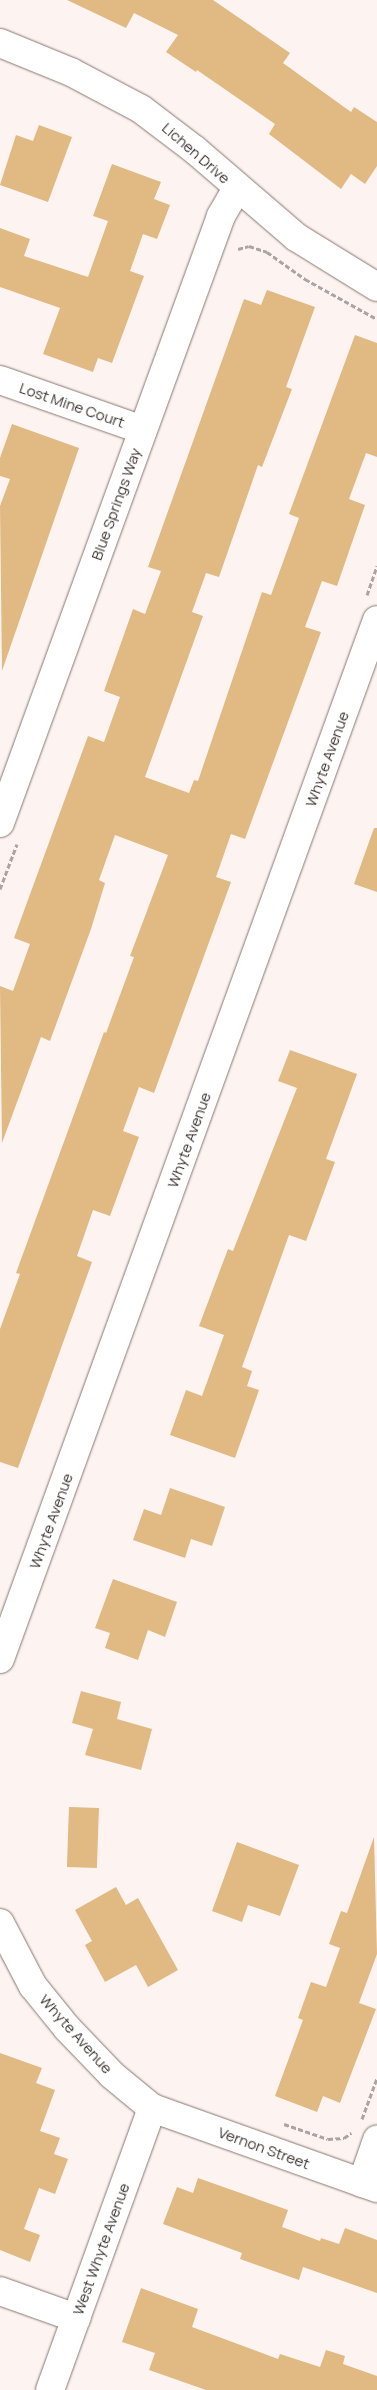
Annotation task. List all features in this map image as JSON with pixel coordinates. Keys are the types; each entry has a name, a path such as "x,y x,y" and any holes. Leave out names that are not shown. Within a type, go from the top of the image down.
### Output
{"street":[{"name":"Lichen Drive","path":"0,44 72,72 142,109 195,150 237,188 320,254 377,287"},
{"name":"Blue Springs Way","path":"9,832 143,430 221,216 237,188"},
{"name":"Lost Mine Court","path":"0,380 143,430"},
{"name":"Whyte Avenue","path":"0,1659 377,620"},
{"name":"Whyte Avenue","path":"0,1923 33,1986 67,2028 112,2075 152,2108"},
{"name":"Vernon Street","path":"152,2108 369,2186"},
{"name":"West Whyte Avenue","path":"50,2390 152,2108"},
{"path":"364,2132 369,2186"},
{"path":"0,2291 76,2318"}],"path":[{"path":"236,250 249,246 267,252 330,294 377,319"},
{"path":"0,889 9,832"},
{"path":"276,2122 328,2139 344,2138 364,2132 377,2078"}],"building":[{"path":"67,0 213,0 290,53 283,63 351,112 354,107 377,122 377,166 365,184 351,174 341,189 269,134 275,124 197,70 196,72 166,52 178,35 134,13 126,28"},
{"path":"39,125 72,137 48,202 0,185 16,135 33,141"},
{"path":"112,164 161,182 154,199 170,205 157,239 143,234 130,271 144,276 112,363 98,358 93,372 43,354 60,308 0,287 0,228 30,239 24,256 88,277 108,221 93,216"},
{"path":"267,290 315,307 286,387 292,389 262,467 258,465 219,577 206,573 192,612 203,616 145,777 189,793 194,780 198,781 262,592 271,595 299,518 289,514 355,335 377,343 377,457 366,453 349,499 365,505 337,586 322,581 305,627 321,632 245,839 231,834 216,877 231,882 154,1093 139,1087 123,1131 139,1137 110,1216 93,1210 77,1256 92,1262 18,1468 0,1462 0,1329 20,1274 16,1273 104,1032 106,1033 134,957 130,956 168,855 115,835 99,880 105,883 91,929 50,1041 41,1037 2,1143 0,986 13,991 30,944 14,938 88,736 104,742 120,697 104,691 133,609 145,614 161,571 148,567 244,299 261,305"},
{"path":"12,424 79,448 2,671 0,506 10,479 0,476 0,458"},
{"path":"374,828 377,828 377,892 354,884"},
{"path":"290,1050 357,1074 326,1159 335,1162 306,1241 289,1235 242,1367 252,1371 247,1386 259,1390 235,1458 170,1435 186,1390 202,1396 224,1335 199,1326 228,1249 233,1251 297,1088 278,1081"},
{"path":"170,1488 225,1507 212,1546 191,1539 185,1558 133,1540 144,1509 161,1515"},
{"path":"113,1579 177,1602 165,1637 148,1630 138,1660 105,1648 110,1633 95,1628"},
{"path":"81,1691 121,1702 117,1719 152,1729 141,1770 85,1755 93,1729 72,1723"},
{"path":"69,1807 99,1808 97,1868 67,1867"},
{"path":"374,1837 377,1954 359,2003 376,2009 340,2103 323,2096 317,2112 275,2096 303,2020 298,2018 311,1982 326,1987 340,1948 329,1944 341,1911 347,1913"},
{"path":"237,1842 299,1865 280,1916 248,1905 242,1922 212,1911"},
{"path":"116,1887 126,1905 138,1898 178,1970 148,1987 136,1965 105,1982 85,1945 92,1941 75,1910"},
{"path":"0,2053 42,2068 36,2083 55,2090 40,2131 60,2138 54,2154 68,2159 55,2194 39,2188 24,2229 40,2235 30,2262 0,2250"},
{"path":"198,2178 288,2210 282,2227 320,2241 321,2238 339,2244 345,2228 377,2240 377,2293 303,2267 299,2280 240,2259 242,2253 163,2224 177,2187 193,2193"},
{"path":"141,2288 198,2309 192,2327 278,2359 280,2354 320,2367 326,2350 345,2356 343,2364 377,2376 377,2390 206,2390 149,2370 155,2353 122,2342"}]}
